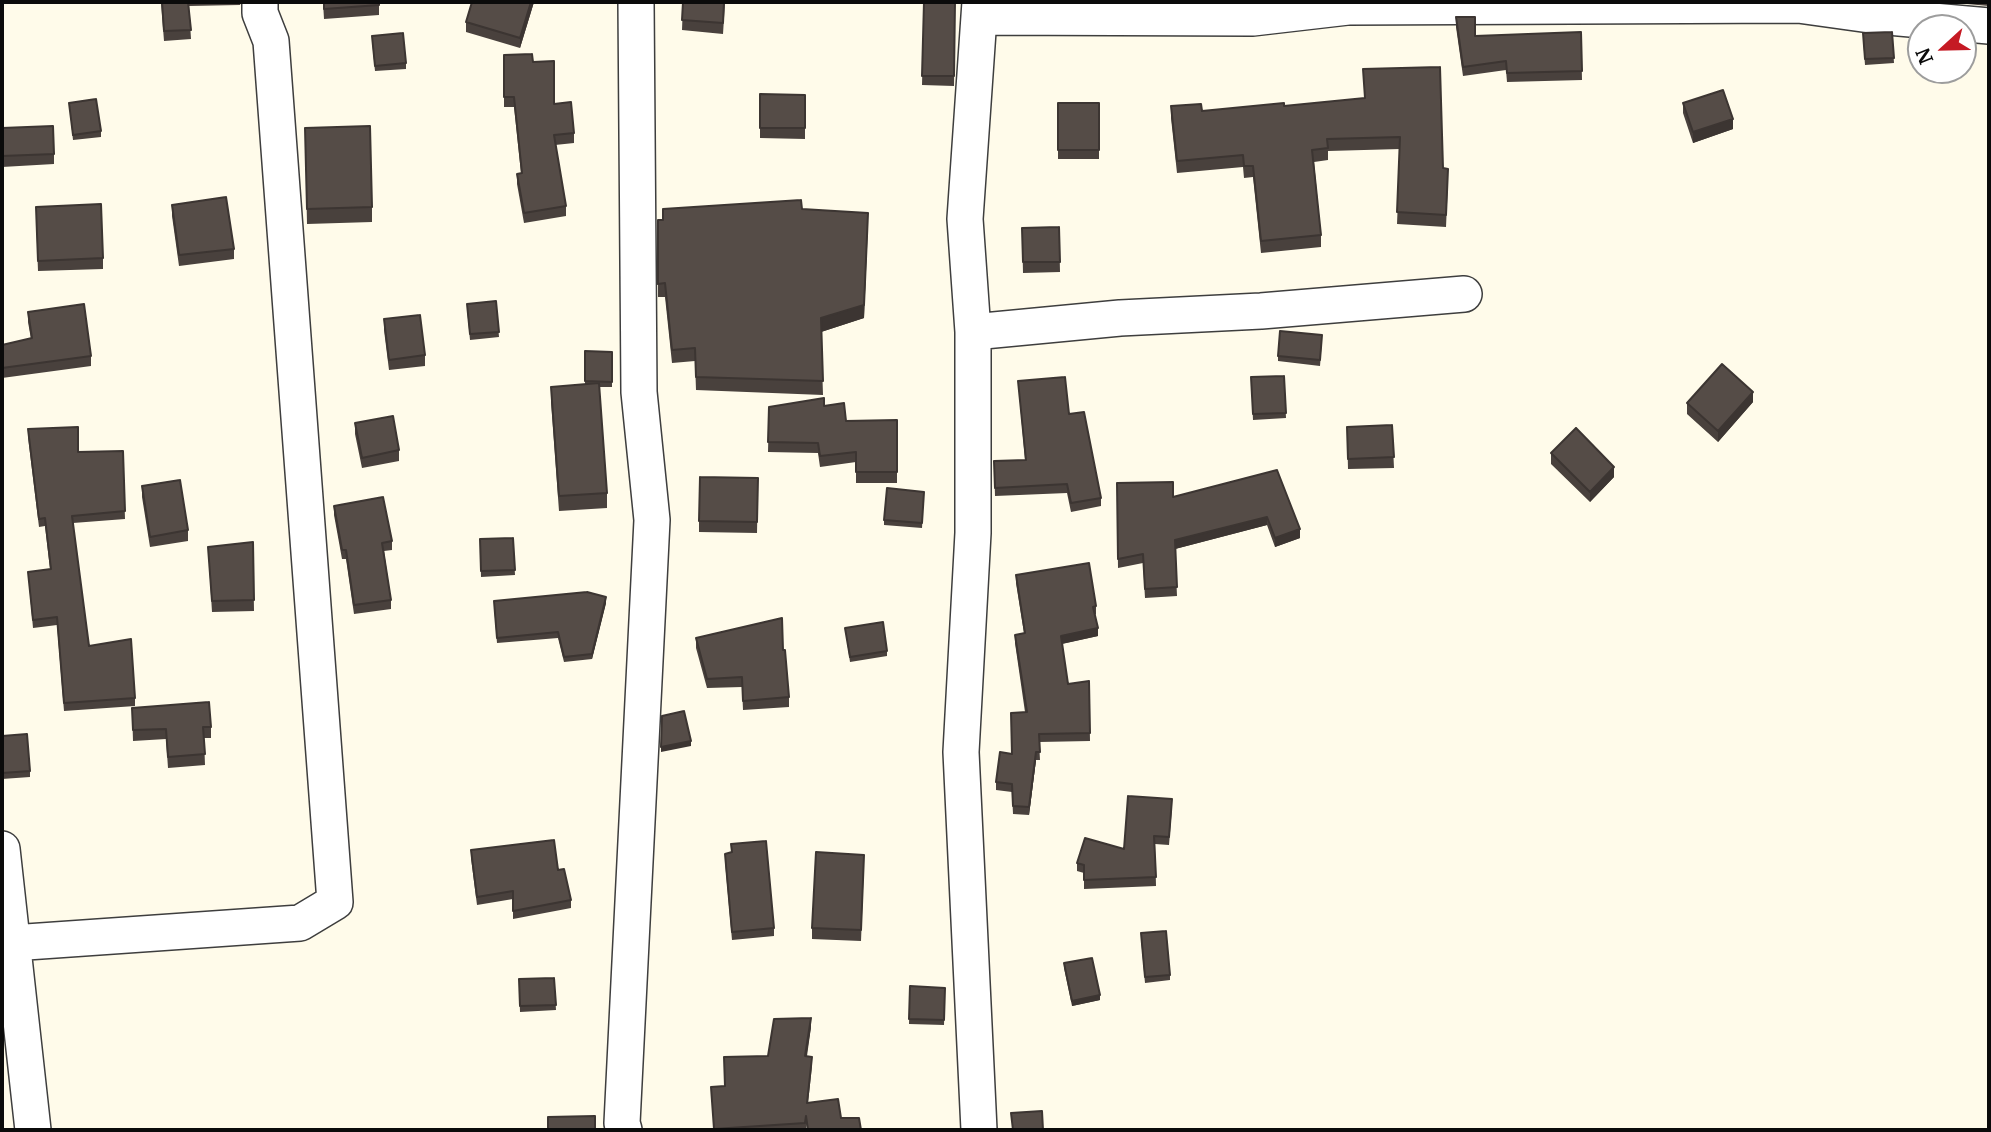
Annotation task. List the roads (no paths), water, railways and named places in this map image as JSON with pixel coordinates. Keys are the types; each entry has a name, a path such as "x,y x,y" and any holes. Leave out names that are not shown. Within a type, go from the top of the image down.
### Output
{"street":[{"path":"12,943 300,923 335,902 271,41 260,13 260,2"},
{"path":"624,1130 622,1123 652,520 639,393 636,2"},
{"path":"979,1130 961,752 973,533 973,332 965,219 980,9 1252,10 1348,7 1798,5 1877,16 1989,26"},
{"path":"973,332 1120,318 1464,295"},
{"path":"2,849 33,1130"}]}
